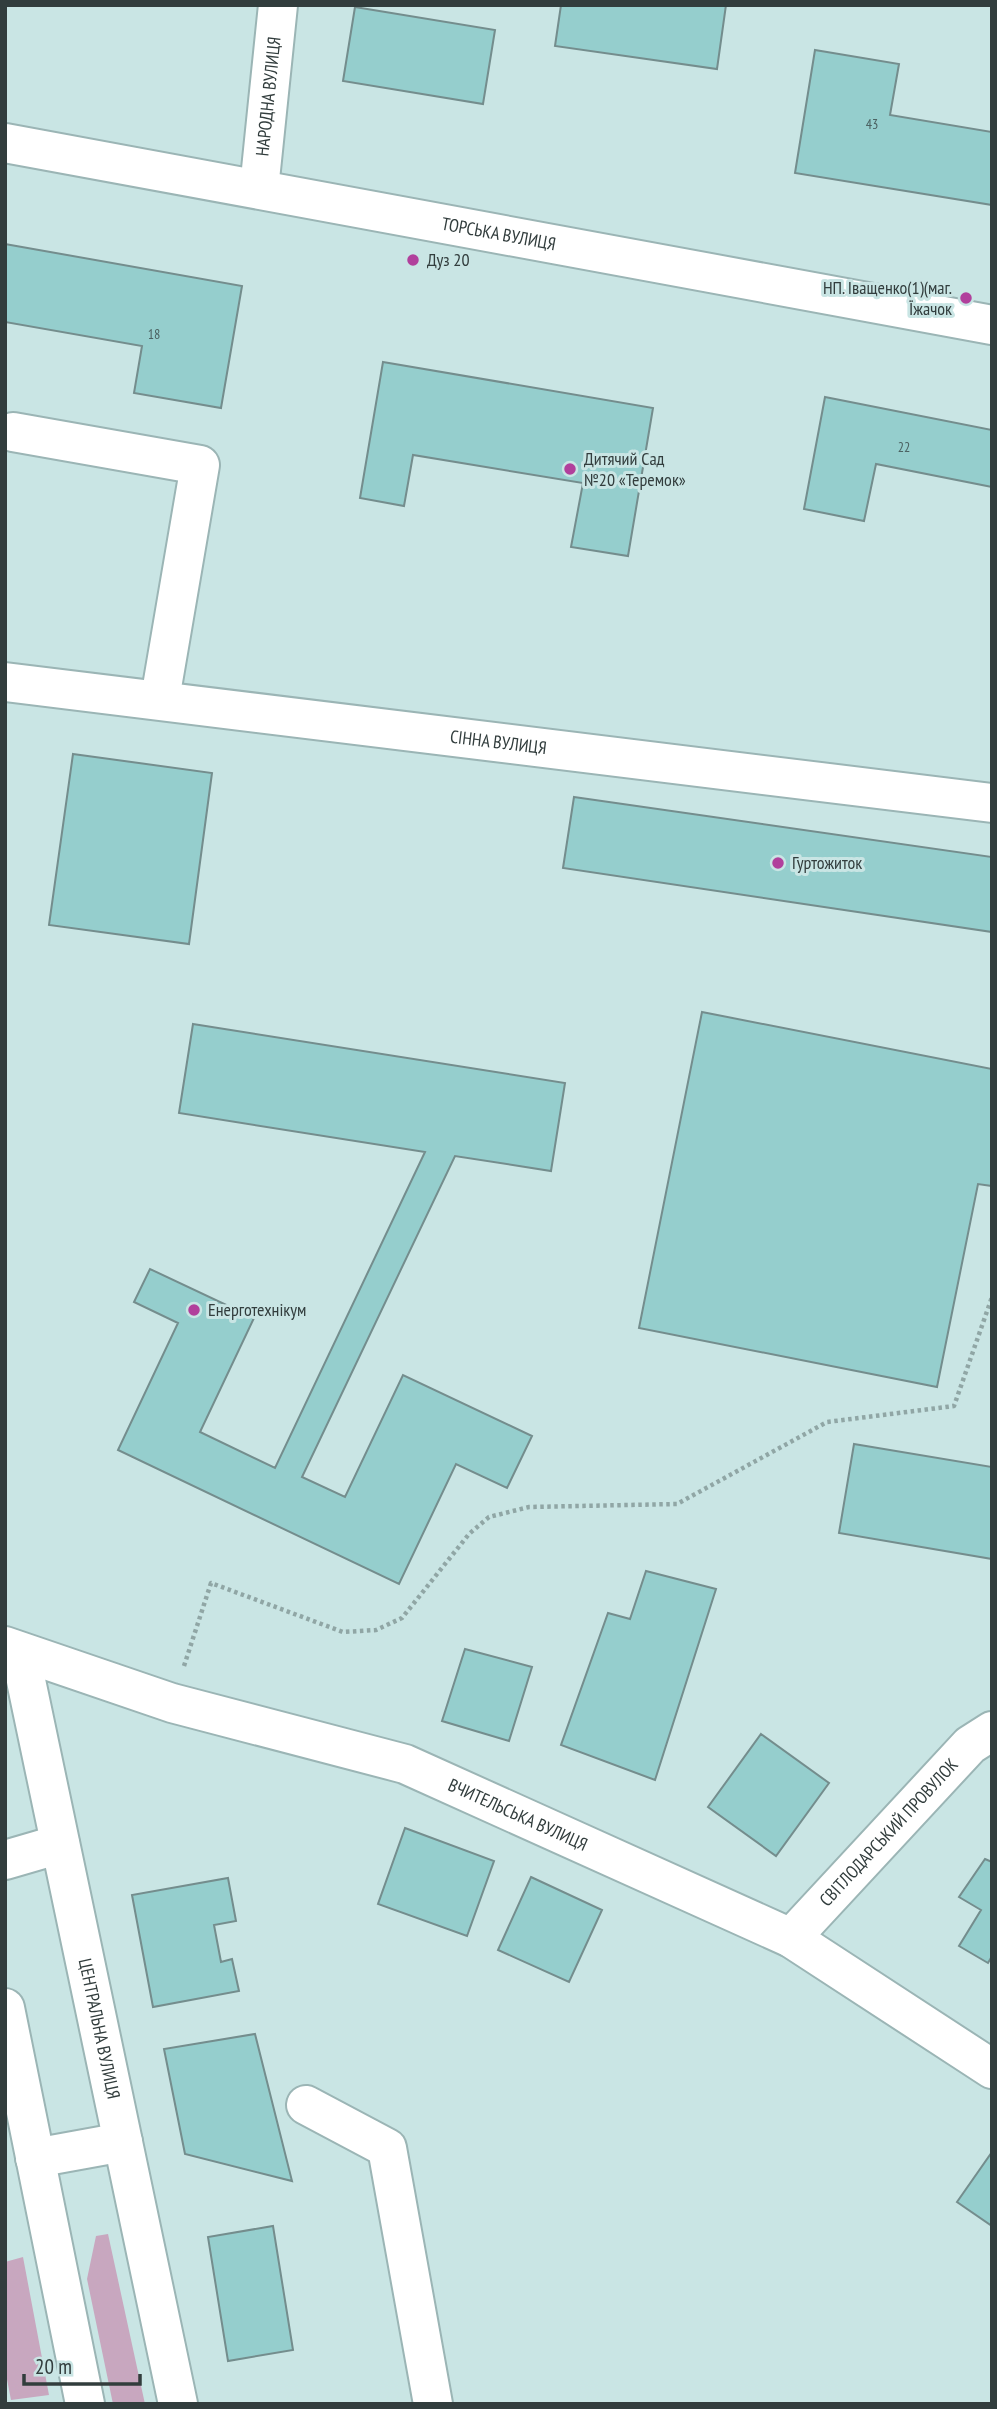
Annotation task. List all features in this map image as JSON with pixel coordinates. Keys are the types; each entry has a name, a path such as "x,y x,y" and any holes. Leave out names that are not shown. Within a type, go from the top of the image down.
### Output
{"street":[{"name":"НАРОДНА ВУЛИЦЯ","path":"259,189 278,5"},
{"name":"ТОРСЬКА ВУЛИЦЯ","path":"5,143 992,325"},
{"path":"13,432 200,465 160,699"},
{"name":"СІННА ВУЛИЦЯ","path":"5,682 992,803"},
{"name":"ВЧИТЕЛЬСЬКА ВУЛИЦЯ","path":"13,1649 172,1703 405,1764 791,1938 992,2068"},
{"name":"ЦЕНТРАЛЬНА ВУЛИЦЯ","path":"13,1649 60,1844 178,2404"},
{"name":"СВІТЛОДАРСЬКИЙ ПРОВУЛОК","path":"791,1938 970,1745 992,1731"},
{"path":"5,1860 60,1844"},
{"path":"5,2008 85,2404"},
{"path":"306,2105 387,2148 433,2404"},
{"path":"35,2158 123,2142"}],"path":[{"path":"172,1703 211,1583 343,1632 376,1630 402,1618 469,1535 489,1517 529,1507 677,1504 827,1422 954,1406 992,1297"}],"shaded area":[{"path":"108,2234 145,2404 113,2404 87,2279 96,2236"},
{"path":"23,2257 49,2395 11,2400 5,2369 5,2262"}],"building":[{"path":"561,5 726,5 717,69 555,46"},
{"path":"355,7 495,30 483,104 343,81"},
{"path":"815,50 899,64 890,115 992,132 992,205 795,173"},
{"path":"5,244 242,286 221,408 134,393 142,346 5,322"},
{"name":"Дитячий Сад №20 «Теремок»","path":"383,362 653,408 628,556 571,547 583,483 413,455 404,506 360,498"},
{"path":"825,397 992,430 992,487 876,464 864,521 804,509"},
{"path":"73,754 212,773 189,944 49,925"},
{"name":"Гуртожиток","path":"574,797 992,857 992,932 563,868"},
{"path":"702,1012 992,1069 992,1186 978,1184 937,1387 639,1328"},
{"name":"Енерготехнікум","path":"193,1024 565,1083 551,1171 455,1156 302,1477 345,1497 403,1375 532,1436 507,1488 456,1464 399,1584 118,1450 178,1323 134,1302 150,1269 254,1318 200,1432 275,1468 425,1152 179,1113"},
{"path":"854,1444 992,1467 992,1559 839,1533"},
{"path":"646,1571 716,1589 655,1780 561,1745 608,1613 630,1619"},
{"path":"465,1649 532,1667 509,1741 442,1721"},
{"path":"761,1734 829,1783 776,1856 708,1807"},
{"path":"405,1828 494,1861 467,1936 378,1904"},
{"path":"985,1859 992,1862 992,1956 988,1963 959,1946 981,1910 959,1897"},
{"path":"531,1877 602,1910 569,1982 498,1950"},
{"path":"228,1878 236,1921 214,1925 221,1962 232,1959 239,1991 153,2007 132,1895"},
{"path":"255,2034 292,2181 185,2154 164,2049"},
{"path":"992,2152 992,2226 957,2202"},
{"path":"273,2226 293,2350 228,2361 208,2237"}],"place":[{"name":"Дуз 20","path":"413,260"},
{"name":"НП. Іващенко(1)(маг. Їжачок","path":"966,298"},
{"name":"Дитячий Сад №20 «Теремок»","path":"570,469"},
{"name":"Гуртожиток","path":"778,863"},
{"name":"Енерготехнікум","path":"194,1310"}]}
